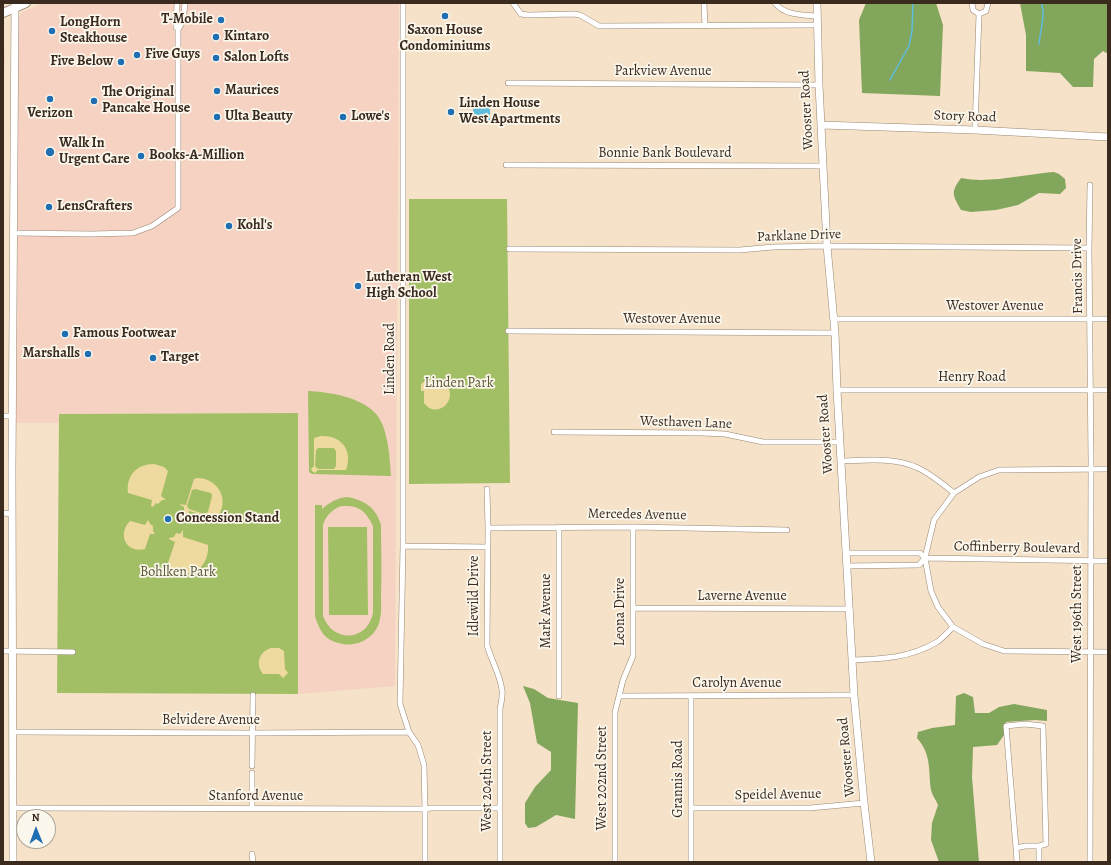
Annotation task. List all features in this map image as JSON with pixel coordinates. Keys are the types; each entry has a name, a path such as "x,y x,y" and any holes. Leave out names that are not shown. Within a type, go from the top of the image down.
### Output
{"main road":[{"path":"3,13 15,6 26,3"}],"street":[{"path":"14,234 104,234 133,232 152,226 178,208 177,3"},
{"path":"178,29 183,19 185,3"},
{"name":"Linden Road","path":"402,3 403,546 400,704 409,732 418,745 424,765 425,862"},
{"path":"513,3 521,14 574,14 580,15 599,26 816,25"},
{"path":"704,3 705,26"},
{"path":"775,3 779,9 788,12 816,16"},
{"name":"Wooster Road","path":"817,3 816,25 827,246 835,333 854,695 864,803 872,862"},
{"path":"972,3 973,10 979,14"},
{"path":"979,14 986,11 988,3"},
{"path":"13,862 12,514 15,6"},
{"path":"975,130 979,14"},
{"name":"Parkview Avenue","path":"508,83 819,86"},
{"name":"Story Road","path":"821,125 975,130 1108,137"},
{"name":"Bonnie Bank Boulevard","path":"506,165 823,166"},
{"name":"Francis Drive","path":"1090,185 1089,248 1091,367"},
{"name":"Parklane Drive","path":"508,249 740,250 778,247 827,246 1089,248"},
{"name":"Westover Avenue","path":"834,319 1108,319"},
{"name":"Westover Avenue","path":"508,331 835,333"},
{"name":"West 196th Street","path":"1090,862 1091,367"},
{"name":"Henry Road","path":"837,390 1108,390"},
{"path":"3,416 13,416"},
{"name":"Westhaven Lane","path":"554,432 702,432 725,434 763,442 840,442"},
{"path":"841,461 886,461 917,467 954,493"},
{"path":"1108,469 999,470 979,477 954,493 934,520 926,558 932,591 938,607 953,627 983,644 1004,651 1108,652"},
{"name":"Idlewild Drive","path":"487,489 487,645 498,675 502,691 501,700"},
{"path":"3,514 12,514"},
{"name":"Mark Avenue","path":"559,527 560,696"},
{"name":"Mercedes Avenue","path":"488,528 633,527 786,530"},
{"name":"Leona Drive","path":"620,696 633,656 633,527"},
{"path":"403,546 487,547"},
{"name":"Coffinberry Boulevard","path":"846,553 920,553 926,558 1108,561"},
{"name":"Coffinberry Boulevard","path":"848,566 919,564 926,558"},
{"name":"Laverne Avenue","path":"633,608 850,609"},
{"path":"852,660 890,658 915,652 938,641 953,627"},
{"path":"3,651 73,652"},
{"path":"252,766 253,695"},
{"name":"Carolyn Avenue","path":"620,696 854,695"},
{"name":"West 202nd Street","path":"615,862 616,712 620,696"},
{"name":"Grannis Road","path":"691,696 691,862"},
{"name":"West 204th Street","path":"500,862 499,808 501,700"},
{"path":"1016,848 1046,844 1043,726 1025,724 1006,726 1017,862"},
{"name":"Belvidere Avenue","path":"13,732 253,734 409,732"},
{"path":"252,773 252,808"},
{"name":"Speidel Avenue","path":"692,808 810,808 864,803"},
{"name":"Stanford Avenue","path":"13,808 425,810 431,808 499,808"},
{"path":"1039,846 1039,862"},
{"path":"252,854 252,862"}],"shaded area":[{"path":"42,3 399,3 395,686 298,694 298,413 59,414 59,423 16,423 18,213 17,24 21,13"},
{"path":"3,29 5,59 4,122"}],"green space":[{"path":"866,3 936,3 943,25 940,96 862,93 859,20"},
{"path":"1020,3 1108,3 1108,54 1103,51 1094,59 1093,87 1073,87 1060,73 1026,71 1026,35"},
{"path":"1054,172 1065,179 1066,188 1060,194 1039,193 1018,205 996,210 971,212 961,210 954,194 955,187 961,178 983,180"},
{"name":"Linden Park","path":"409,199 507,199 510,483 409,484"},
{"path":"308,391 336,394 354,400 371,409 377,415 384,428 386,436 391,476 312,474 309,472"},
{"name":"Bohlken Park","path":"298,413 298,694 57,693 59,414"},
{"path":"347,497 364,502 373,509 381,525 380,620 377,628 370,637 349,645 332,641 324,635 315,616 315,505 322,505 322,509 340,498","holes":["341,506 352,506 364,512 373,526 373,613 370,623 364,630 350,636 342,635 334,631 328,625 323,616 323,525 326,518 332,511"]},
{"path":"328,527 367,527 368,615 329,615"},
{"path":"523,686 534,689 548,698 578,703 575,819 556,815 536,827 528,828 525,823 525,803 535,787 551,770 551,752 537,743 530,703"},
{"path":"964,693 973,697 975,713 989,713 999,707 1014,704 1047,710 1047,721 1035,720 1006,722 1004,735 997,745 973,747 972,777 979,862 939,862 931,840 932,823 938,805 931,790 925,750 917,738 918,732 932,728 955,725 956,696"}],"sand":[{"path":"425,381 432,381 432,383 442,382 448,387 450,393 449,399 441,408 436,410 430,408 424,403 424,391 421,391 421,384"},
{"path":"328,436 340,441 347,451 348,463 346,470 318,470 315,473 312,471 311,469 314,466 314,438","holes":["318,448 334,448 336,451 336,466 334,469 318,469 315,466 316,450"]},
{"path":"154,464 164,467 168,471 161,496 166,500 162,500 158,504 156,503 153,507 151,506 152,500 128,493 128,487 131,476 138,468"},
{"path":"194,479 205,479 217,486 222,498 222,505 216,518 189,511 187,517 184,507 179,504 186,505","holes":["195,489 211,493 212,496 208,512 204,514 189,509 187,506 192,490"]},
{"path":"148,520 153,526 153,531 155,534 150,534 145,549 138,550 128,546 124,537 126,526 130,521 145,525"},
{"path":"183,530 183,537 208,545 208,554 205,561 201,567 189,574 182,574 167,566 175,542 169,538 174,537 176,533 180,534"},
{"path":"271,648 279,648 284,651 285,669 288,673 283,678 279,674 263,674 259,666 261,655"}],"water":[{"path":"473,103 490,103 490,123 473,123"}],"waterway":[{"path":"890,80 909,46 912,31 913,3"},
{"path":"1039,44 1043,17 1041,3"}],"place":[{"name":"Saxon House Condominiums","path":"445,16"},
{"name":"T-Mobile","path":"221,20"},
{"name":"LongHorn Steakhouse","path":"52,31"},
{"name":"Kintaro","path":"216,37"},
{"name":"Five Guys","path":"137,55"},
{"name":"Salon Lofts","path":"216,58"},
{"name":"Five Below","path":"121,62"},
{"name":"Maurices","path":"217,91"},
{"name":"Verizon","path":"50,99"},
{"name":"The Original Pancake House","path":"94,101"},
{"name":"Linden House West Apartments","path":"451,112"},
{"name":"Ulta Beauty","path":"217,117"},
{"name":"Lowe's","path":"343,117"},
{"name":"Walk In Urgent Care","path":"50,152"},
{"name":"Books-A-Million","path":"141,156"},
{"name":"LensCrafters","path":"49,207"},
{"name":"Kohl's","path":"229,226"},
{"name":"Lutheran West High School","path":"358,286"},
{"name":"Famous Footwear","path":"65,334"},
{"name":"Marshalls","path":"88,354"},
{"name":"Target","path":"153,358"},
{"name":"Concession Stand","path":"168,519"}]}
